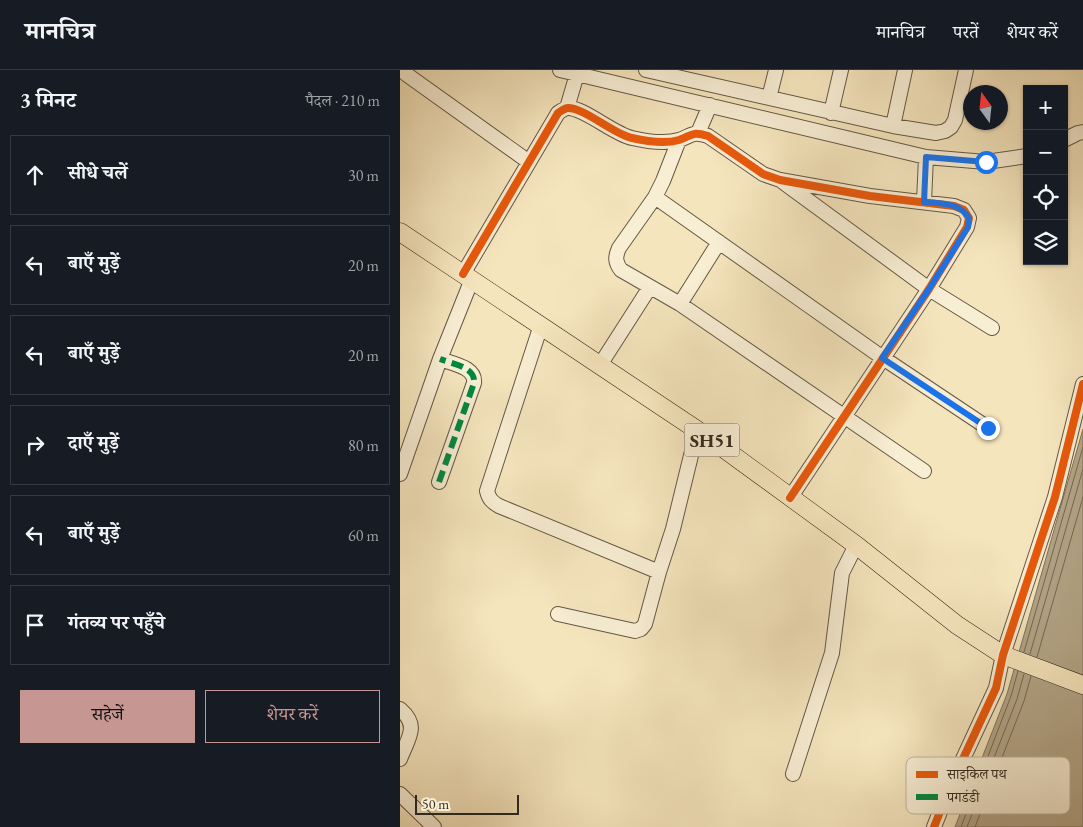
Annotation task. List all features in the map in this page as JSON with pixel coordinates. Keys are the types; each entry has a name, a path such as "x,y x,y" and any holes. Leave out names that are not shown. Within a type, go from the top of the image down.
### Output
{"main road":[{"name":"SH51","path":"400,232 697,431 856,545 957,625 1009,658 1083,685"}],"street":[{"path":"560,70 926,157 986,162 1023,157"},
{"path":"646,70 831,113 936,133 952,127 966,70"},
{"path":"708,84 711,70"},
{"path":"769,98 776,70"},
{"path":"831,113 841,70"},
{"path":"893,126 905,70"},
{"path":"566,108 576,74"},
{"path":"405,76 529,162"},
{"path":"698,133 710,105"},
{"path":"400,474 467,277 529,162 558,113 566,108 576,109 622,135 632,138 663,142 679,140 688,135 698,133 708,136 763,174 780,180 870,196 954,206 964,210 969,218 968,227 929,289 790,498"},
{"path":"1068,138 1080,133"},
{"path":"679,140 664,181 615,255 616,263 621,270 680,304 924,470"},
{"path":"924,202 926,157"},
{"path":"780,180 929,289 992,328"},
{"path":"655,197 882,358 988,428"},
{"path":"680,304 719,242"},
{"path":"600,366 650,287"},
{"path":"541,325 487,491 488,496 492,502 499,506 659,572"},
{"path":"440,360 466,368 475,377 440,482"},
{"path":"964,757 1009,658 1055,497 1083,384"},
{"path":"558,614 629,630 641,629 645,624 673,529 697,431"},
{"path":"793,774 832,653 842,573 856,545"},
{"path":"400,709 408,716 412,723 412,731 400,759"},
{"path":"400,794 434,827"},
{"path":"934,827 939,814"}],"water":[{"path":"1083,429 1083,827 955,827 960,814 1070,814 1070,757 982,757 1007,694"}],"marked path":[{"path":"439,482 474,383 474,378 468,370 440,359"}],"cycle path":[{"path":"463,274 558,113 567,108 582,112 624,136 637,139 668,142 695,134 708,136 763,174 780,180 870,196 954,206 964,210 969,218 967,227 929,289 790,498"},
{"path":"964,757 996,688 1003,655 1055,497 1083,384"},
{"path":"934,827 939,814"}],"route":[{"path":"986,162 926,157 924,202 954,206 964,210 969,218 968,227 882,358 988,428"}]}
